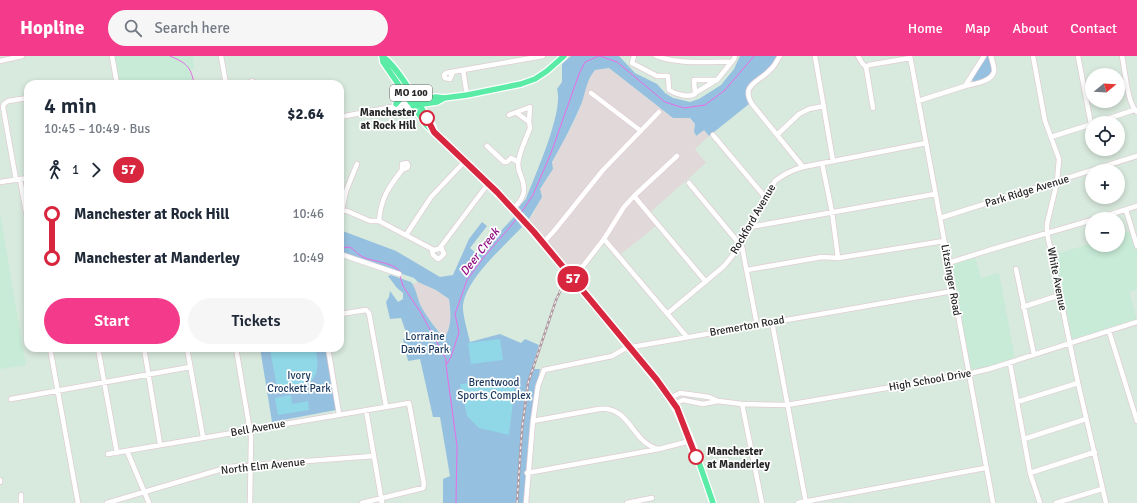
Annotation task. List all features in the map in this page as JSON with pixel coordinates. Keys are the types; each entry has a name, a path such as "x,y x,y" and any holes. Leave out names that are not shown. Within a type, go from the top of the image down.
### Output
{"main road":[{"name":"MO 100","path":"382,56 383,62 402,90 424,113 434,132"},
{"name":"MO 100","path":"382,56 388,60 427,126 465,161 514,210 573,279 670,398 690,441 713,503"},
{"path":"414,103 436,97 444,98 467,95 521,84 535,79 564,56"},
{"path":"394,106 402,97 402,90"},
{"path":"414,103 437,102 444,98"},
{"path":"424,113 424,107 428,103"}],"street":[{"path":"0,61 22,56"},
{"path":"112,56 115,80"},
{"path":"221,56 225,80"},
{"path":"453,72 543,56"},
{"path":"634,56 632,63 657,76 668,76 668,87 673,93 691,96 716,80 732,62 735,56"},
{"path":"656,56 678,61 709,63 717,61 732,62"},
{"path":"780,56 771,70 758,79 749,88 748,96 752,104 778,134 803,167"},
{"path":"815,56 833,161"},
{"path":"858,56 866,67 873,108"},
{"path":"965,86 984,56"},
{"path":"918,101 988,80 992,76 994,70 991,56"},
{"name":"White Avenue","path":"1033,56 1045,120 1059,159 1057,182 1047,224 1048,233 1078,383 1106,503"},
{"path":"1078,56 1090,116"},
{"path":"1119,116 1136,111 1130,99 1122,56"},
{"path":"866,67 869,65 910,57"},
{"name":"Litzsinger Road","path":"910,57 985,468 993,503"},
{"path":"463,70 467,95"},
{"path":"695,93 694,80 716,80"},
{"path":"591,93 641,131"},
{"path":"24,99 4,104 24,206"},
{"path":"344,116 414,103"},
{"path":"778,134 799,114 809,109 824,106"},
{"path":"509,116 530,107 530,128 518,162 518,169 524,184 524,194 514,210"},
{"path":"543,243 554,232 603,170 658,112"},
{"path":"517,113 530,122"},
{"path":"1051,137 1085,126"},
{"path":"713,135 765,197"},
{"name":"Rockford Avenue","path":"668,313 730,260 750,227 765,197 780,176 803,167 926,142"},
{"path":"487,146 504,162 507,162 511,158 518,162"},
{"path":"573,279 604,239 624,207 677,156"},
{"name":"Park Ridge Avenue","path":"940,218 1137,156"},
{"path":"406,235 431,198 465,161"},
{"path":"822,163 832,212 838,258"},
{"path":"344,199 357,164"},
{"path":"379,221 384,196 402,170"},
{"path":"0,182 24,178"},
{"path":"689,183 740,244 743,250 757,325"},
{"path":"432,250 440,248 488,184"},
{"path":"750,227 935,194"},
{"path":"634,196 706,282"},
{"path":"1119,212 1137,206"},
{"path":"1126,210 1137,246"},
{"path":"344,211 370,222 379,221 432,250 435,257 438,259 444,254 440,248"},
{"path":"948,263 1085,222"},
{"path":"604,239 687,337"},
{"path":"747,270 822,257 838,258 944,241"},
{"path":"344,255 399,274"},
{"path":"1016,269 1034,355"},
{"name":"Bremerton Road","path":"533,421 538,386 544,370 612,356 625,348 953,291"},
{"path":"1023,307 1060,295"},
{"path":"344,314 368,311 386,406"},
{"path":"772,322 805,502"},
{"name":"High School Drive","path":"670,398 680,393 709,397 718,401 742,404 787,405 968,374 1010,363 1137,322"},
{"path":"1109,331 1137,421"},
{"path":"51,352 78,503"},
{"path":"99,352 117,452"},
{"path":"145,352 160,444"},
{"path":"188,352 203,437"},
{"path":"237,352 250,429 250,503"},
{"path":"329,352 340,414"},
{"path":"1010,363 1030,473 1040,503"},
{"path":"11,399 190,367"},
{"path":"1017,402 1078,383"},
{"name":"High School Drive","path":"674,404 683,400 703,404 718,401"},
{"name":"Bell Avenue","path":"108,454 409,402 424,484 423,488 382,501"},
{"path":"742,404 762,503"},
{"path":"526,503 527,473 533,421 599,409 609,409 626,419 643,442 660,450"},
{"path":"362,503 382,501 366,410"},
{"path":"1024,439 1086,419"},
{"path":"527,473 660,450 690,441"},
{"path":"643,442 643,452"},
{"path":"127,450 148,503"},
{"path":"1030,473 1095,452"},
{"name":"North Elm Avenue","path":"107,503 226,468 374,456"},
{"path":"798,503 985,468"},
{"path":"1056,503 1102,489"},
{"path":"21,495 21,503"},
{"path":"627,503 652,498"}],"shaded area":[{"path":"113,56 193,56 194,69 190,70 193,80 118,80"},
{"path":"609,68 673,118 689,118 695,124 694,131 704,130 709,136 695,149 706,163 647,215 656,226 621,254 603,236 577,273 574,273 529,219 534,213 540,189 553,169 552,162 572,126 581,105 588,78 595,70"},
{"path":"0,213 26,365 0,369"},
{"path":"1131,231 1137,249 1137,289 1129,292 1137,320 1071,340 1054,255 1085,245 1085,252 1125,252 1125,233"},
{"path":"975,257 981,278 999,273 1015,359 972,371 970,369 951,267 952,265"},
{"path":"418,282 436,290 449,299 451,320 448,332 444,339 422,309 413,284"}],"green space":[{"path":"571,56 619,56 635,73 657,84 665,93 673,98 690,102 699,99 721,85 734,69 740,56 780,56 771,68 749,87 749,104 709,136 704,130 696,136 694,131 695,124 690,118 673,118 609,68 595,70 589,79 574,121 552,162 553,169 540,189 542,197 529,219 519,208 519,206 526,199 548,144 556,113 558,99 557,89 562,82 562,64"},
{"path":"986,56 990,56 992,72 988,78 973,82 972,79"},
{"path":"514,217 522,227 487,263 471,284 466,295 463,309 470,342 500,334 521,343 525,339 539,345 532,369 540,369 530,432 525,503 443,503 443,479 450,476 440,417 433,417 420,359 408,361 403,339 408,338 401,318 390,319 386,302 390,291 398,302 403,299 403,293 388,276 391,275 411,282 415,288 422,308 444,339 447,334 450,320 449,299 436,290 418,282 414,278 344,253 344,232 396,251 440,277 453,275 469,239 482,222 487,226 470,248 478,255"},
{"path":"500,339 503,360 471,364 468,343"},
{"name":"Ivory Crockett Park","path":"261,352 328,352 336,410 272,422"},
{"path":"270,352 316,352 317,370 312,380 302,386 293,388 283,389 277,387"},
{"name":"Brentwood Sports Complex","path":"513,381 515,385 509,435 479,428 467,416 460,384"},
{"path":"291,395 292,404 308,401 309,410 278,415 275,398"}],"waterway":[{"path":"170,56 187,66 193,80"},
{"name":"Deer Creek","path":"521,213 533,195 551,153 579,74 585,62 599,56"},
{"name":"Deer Creek","path":"600,56 617,62 665,102 684,108 705,105 725,90 754,56"},
{"name":"Deer Creek","path":"456,503 457,446 446,365 451,357 459,332 455,314 467,280 483,258 518,217"},
{"path":"344,248 350,247 367,259 389,264 398,269 401,273"},
{"path":"400,276 403,286 421,313 446,359 446,364"}],"railway":[{"path":"517,503 522,429 528,383 556,300 565,281"}],"bus line":[{"name":"57","path":"427,118 431,123 434,132 497,192 534,232 657,380 677,408 696,457"}],"place":[{"name":"Manchester at Rock Hill","path":"427,118"},
{"name":"Manchester at Manderley","path":"696,457"}],"park label":[{"name":"Lorraine Davis Park","path":"425,342"}]}
